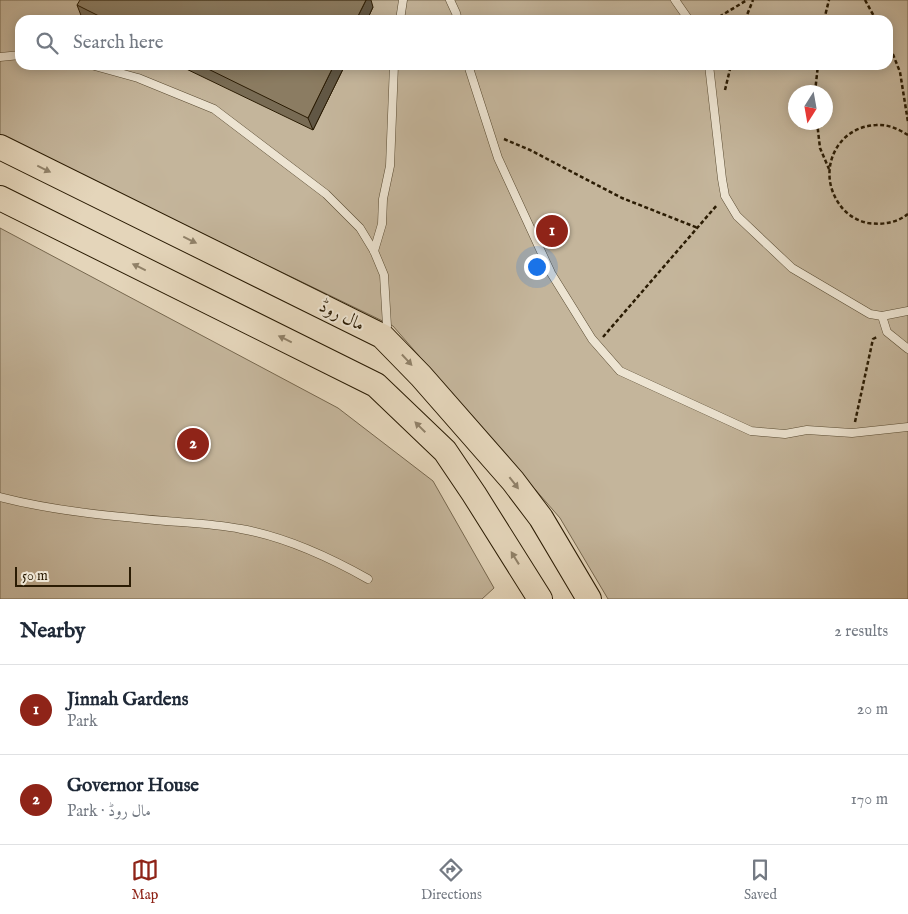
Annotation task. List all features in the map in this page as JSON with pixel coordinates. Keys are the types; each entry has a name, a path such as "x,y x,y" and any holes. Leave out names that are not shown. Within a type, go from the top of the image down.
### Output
{"main road":[{"name":"مال روڈ","path":"0,147 382,336 422,376 513,481 541,518 589,599"},
{"path":"0,198 376,385 445,451 540,599"}],"lane":[{"path":"401,15 403,0"},
{"path":"450,0 457,15"},
{"path":"675,0 686,15"},
{"path":"0,57 15,56"},
{"path":"109,70 138,78 214,109 326,194 360,228 374,251 384,275 387,326 382,336"},
{"path":"374,251 382,224 383,199 390,166 394,70"},
{"path":"470,70 498,158 551,273 596,344 620,372 751,431 785,434 807,430 852,432 908,427"},
{"path":"709,70 725,196 737,216 792,268 870,314 882,316 908,311"},
{"path":"882,316 887,332 908,349"},
{"path":"0,497 40,506 90,513 241,529 286,541 335,560 368,579"}],"path":[{"path":"722,15 747,0"},
{"path":"747,15 753,0"},
{"path":"825,15 829,0"},
{"path":"865,0 873,15"},
{"path":"893,54 900,72 908,122"},
{"path":"816,85 817,70"},
{"path":"908,135 895,128 876,125 857,130 841,141 831,158 828,177 833,196 845,212 862,222 881,224 900,220 908,214"},
{"path":"817,130 820,148 829,170"},
{"path":"491,134 530,150 622,198 698,228"},
{"path":"596,344 725,196"},
{"path":"852,432 874,339 887,332"}],"shaded area":[{"path":"0,0 908,0 908,599 608,599 560,518 393,326 0,136"},
{"path":"0,228 338,408 433,481 494,588 482,599 0,599"}],"building":[{"path":"80,0 366,0 358,15 97,15 77,5"},
{"path":"210,70 332,70 308,118"}],"place":[{"name":"Jinnah Gardens","path":"552,231"},
{"name":"Governor House","path":"193,444"}]}
